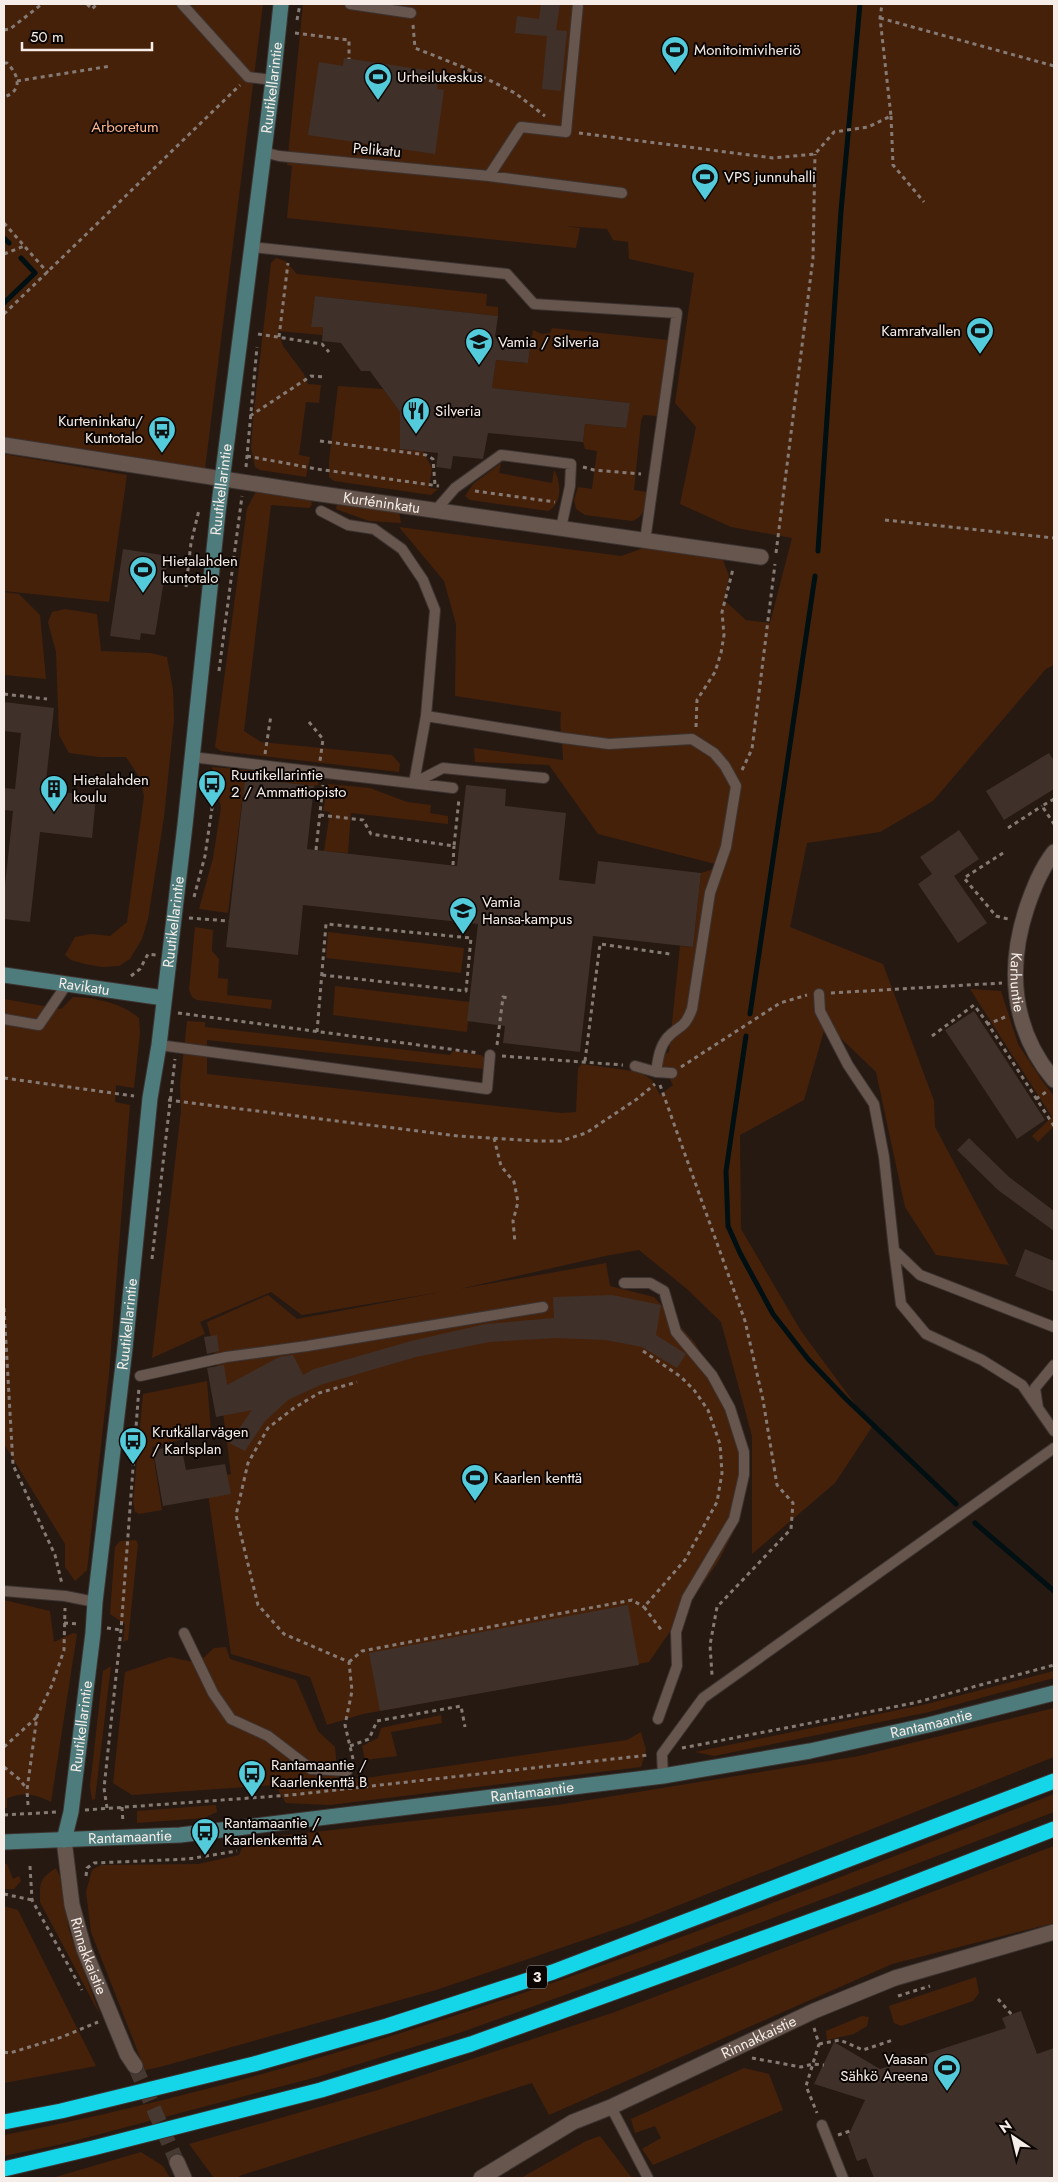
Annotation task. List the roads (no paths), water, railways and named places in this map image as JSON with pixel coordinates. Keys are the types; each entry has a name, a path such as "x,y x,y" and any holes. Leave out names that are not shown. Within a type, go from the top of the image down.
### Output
{"highway":[{"name":"3","path":"4,2122 60,2111 254,2064 387,2026 554,1972 1054,1781"},
{"path":"4,2169 321,2090 471,2044 872,1899 1054,1829"}],"main road":[{"name":"Ruutikellarintie","path":"64,1840 71,1812 93,1633 125,1348 150,1098 159,1045 222,479 281,4"},
{"name":"Ravikatu","path":"4,976 164,998"},
{"name":"Rantamaantie","path":"4,1842 180,1835 663,1776 810,1752 1054,1693"}],"street":[{"name":"Kurténinkatu","path":"4,445 244,483 761,557"},
{"name":"Karhuntie","path":"1054,852 1043,867 1022,923 1014,963 1014,982 1019,1010 1037,1054 1054,1080"},
{"name":"Rinnakkaistie","path":"64,1840 72,1905 84,1949 127,2054 135,2066"},
{"name":"Rinnakkaistie","path":"481,2178 573,2122 611,2107 814,2011 895,1978 1054,1932"},
{"path":"177,2162 184,2178"}],"lane":[{"path":"182,4 248,77 273,80"},
{"path":"350,4 411,13"},
{"path":"489,176 521,127 566,132 578,4"},
{"name":"Pelikatu","path":"263,152 279,156 489,176 622,193"},
{"path":"252,246 507,274 534,304 678,313 645,540"},
{"path":"435,510 455,488 502,455 571,464 567,504 561,528"},
{"path":"321,511 348,525 374,529 402,549 423,580 436,610 426,716 414,783"},
{"path":"426,716 609,744 692,739 714,753 725,766 736,786 726,847 710,893 692,1009 686,1023 667,1038 659,1050 657,1076"},
{"path":"192,757 454,788"},
{"path":"414,783 443,768 544,778"},
{"path":"4,1019 40,1024 68,984"},
{"path":"819,994 820,1011 848,1065 874,1104 884,1157 901,1304 926,1334 982,1360 1022,1385 1054,1431"},
{"path":"159,1045 176,1049 487,1089 493,1055"},
{"path":"634,1066 657,1076 672,1072"},
{"path":"894,1250 920,1275 1054,1326"},
{"path":"624,1283 650,1283 664,1291 676,1332 712,1374 730,1408 744,1452 744,1475 734,1519 687,1598 676,1632 677,1666 658,1719"},
{"path":"140,1376 226,1357 308,1346 543,1307"},
{"path":"1038,1408 1035,1388 1054,1365"},
{"path":"663,1776 662,1754 703,1698 1054,1448"},
{"path":"4,1591 65,1596 95,1602"},
{"path":"184,1633 213,1693 231,1719 268,1736 311,1769 347,1771"},
{"path":"611,2107 648,2178"},
{"path":"822,2125 843,2178"}],"waterway":[{"path":"818,551 841,211 860,4"},
{"path":"4,238 9,243"},
{"path":"4,303 35,273 21,258"},
{"path":"750,1014 815,576"},
{"path":"746,1036 726,1171 728,1226 740,1253 773,1314 808,1359 846,1399 956,1504"},
{"path":"975,1523 1054,1591"}],"tunnel":[{"path":"135,2066 177,2162"}],"place":[{"name":"Monitoimiviheriö","path":"675,74"},
{"name":"Urheilukeskus","path":"378,101"},
{"name":"VPS junnuhalli","path":"705,201"},
{"name":"Kamratvallen","path":"980,355"},
{"name":"Vamia / Silveria","path":"479,366"},
{"name":"Silveria","path":"416,435"},
{"name":"Kurteninkatu/ Kuntotalo","path":"162,454"},
{"name":"Hietalahden kuntotalo","path":"143,594"},
{"name":"Ruutikellarintie 2 / Ammattiopisto","path":"212,808"},
{"name":"Hietalahden koulu","path":"54,813"},
{"name":"Vamia Hansa-kampus","path":"463,935"},
{"name":"Krutkällarvägen / Karlsplan","path":"133,1465"},
{"name":"Kaarlen kenttä","path":"475,1502"},
{"name":"Rantamaantie / Kaarlenkenttä B","path":"252,1798"},
{"name":"Rantamaantie / Kaarlenkenttä A","path":"205,1856"},
{"name":"Vaasan Sähkö Areena","path":"947,2092"}],"park label":[{"name":"Arboretum","path":"125,127"}]}
